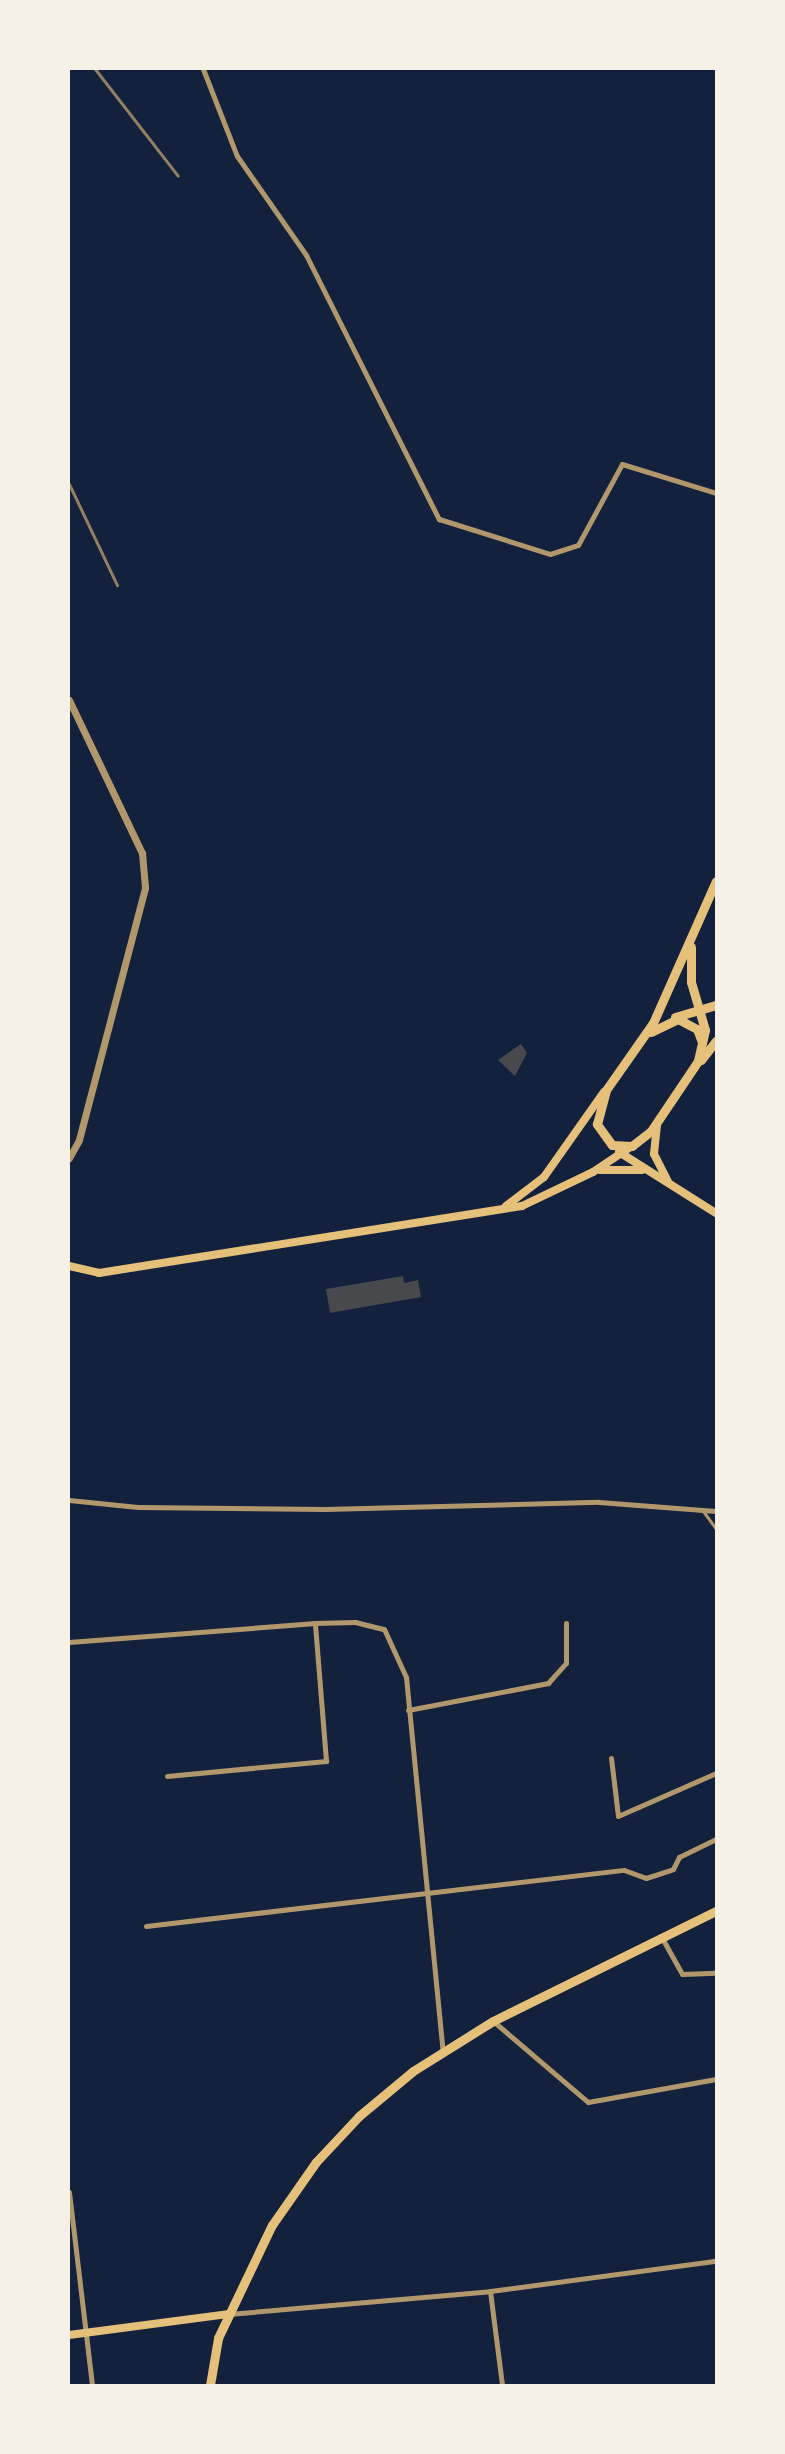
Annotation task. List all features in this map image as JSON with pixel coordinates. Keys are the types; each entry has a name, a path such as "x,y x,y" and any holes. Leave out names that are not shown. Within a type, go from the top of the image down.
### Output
{"main road":[{"path":"496,1209 544,1177 639,1044 691,947 716,881"},
{"path":"691,947 691,982 700,1009 702,1046 693,1069"},
{"path":"691,982 703,999 716,1004"},
{"path":"639,1044 667,1020 716,1004"},
{"path":"667,1020 692,1025 702,1046"},
{"path":"69,1266 108,1272 537,1201 593,1172 632,1146 659,1119 693,1069 716,1041"},
{"path":"606,1090 597,1124 604,1140 621,1154 716,1213"},
{"path":"659,1119 654,1154 673,1186"},
{"path":"604,1140 632,1146"},
{"path":"593,1172 616,1167 649,1171"},
{"path":"210,2385 228,2314 272,2225 316,2162 359,2116 443,2050 493,2021 661,1936 716,1911"},
{"path":"69,2336 228,2314"}],"street":[{"path":"203,69 237,156 306,255 439,519 550,554 578,545 622,464 716,494"},
{"path":"69,700 142,853 145,888 79,1140 69,1158"},
{"path":"69,1500 138,1507 325,1509 599,1502 716,1511"},
{"path":"69,1642 315,1623 355,1622 384,1629 406,1677 443,2050"},
{"path":"167,1776 326,1761 315,1623"},
{"path":"408,1710 548,1683 566,1663 566,1623"},
{"path":"610,1758 618,1816 716,1773"},
{"path":"146,1926 427,1895 624,1870 646,1878 673,1869 679,1857 716,1839"},
{"path":"661,1936 682,1974 716,1973"},
{"path":"493,2021 588,2102 716,2079"},
{"path":"69,2192 92,2385"},
{"path":"228,2314 490,2291 716,2261"},
{"path":"490,2291 502,2385"}],"lane":[{"path":"702,1511 716,1529"}],"building":[{"path":"521,1044 527,1053 515,1076 498,1060"},
{"path":"403,1276 404,1283 418,1280 421,1297 330,1313 326,1289"}],"railway":[{"path":"95,69 178,176"},
{"path":"69,484 117,585"}]}
